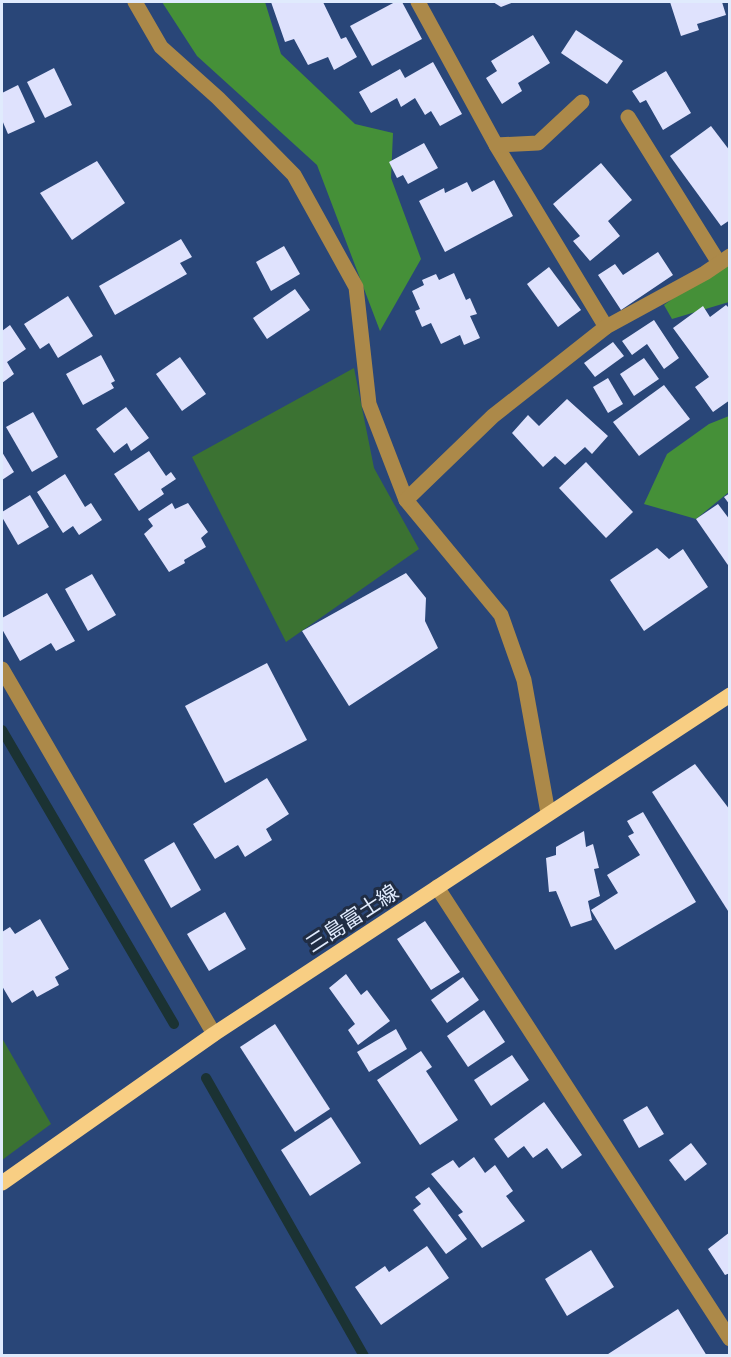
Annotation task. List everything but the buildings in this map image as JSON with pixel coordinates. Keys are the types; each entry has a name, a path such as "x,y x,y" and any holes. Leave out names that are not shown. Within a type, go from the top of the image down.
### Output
{"main road":[{"name":"三島富士線","path":"2,1183 214,1034 729,694"}],"street":[{"path":"135,2 161,47 218,98 294,175 356,287 369,404 406,500 501,615 524,680 548,813"},
{"path":"418,2 496,146 606,327"},
{"path":"496,146 538,143 582,102"},
{"path":"406,500 493,416 606,327 705,273 724,259 628,117"},
{"path":"2,669 214,1034"},
{"path":"437,887 729,1339"}],"green space":[{"path":"162,2 265,2 281,54 355,124 393,133 391,178 421,259 380,331 317,165 197,56"},
{"path":"729,257 729,302 672,319 664,305"},
{"path":"354,368 374,468 419,549 286,642 192,457"},
{"path":"729,416 729,492 696,519 644,504 667,454 709,424"},
{"path":"2,1038 51,1124 2,1160"}],"waterway":[{"path":"2,730 174,1024"},
{"path":"206,1078 364,1356"}]}
